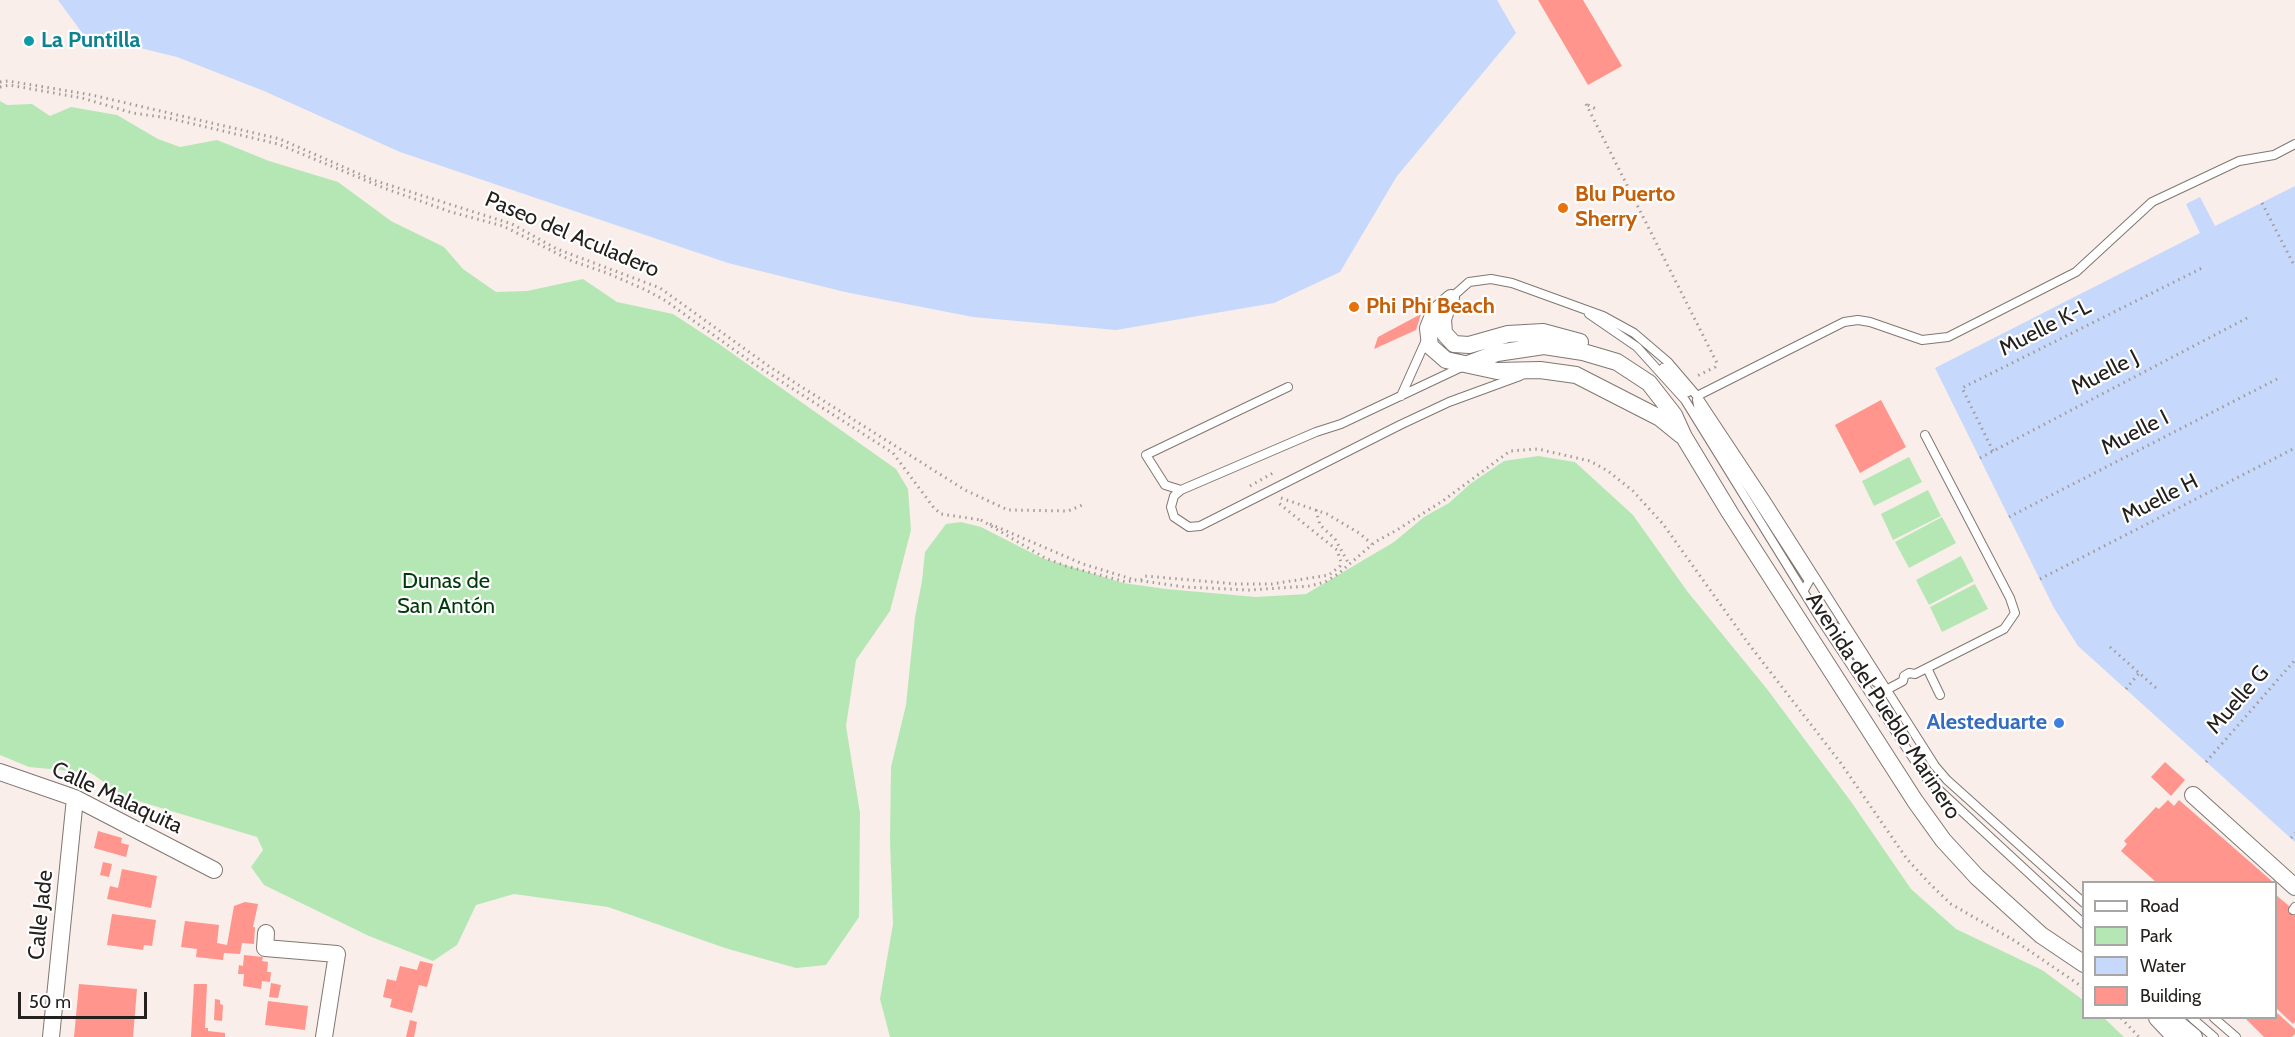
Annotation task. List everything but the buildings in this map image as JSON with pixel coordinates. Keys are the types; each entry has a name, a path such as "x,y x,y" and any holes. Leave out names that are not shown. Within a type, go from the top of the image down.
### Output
{"street":[{"path":"1429,335 1428,328 1434,313 1451,298"},
{"name":"Avenida del Pueblo Marinero","path":"1451,298 1443,319 1444,333 1454,344 1469,345 1508,334 1542,332 1574,339 1589,346 1630,369 1649,383 1674,415 1684,437 1730,513 1915,801 1943,840 1977,877 2040,935 2082,963"},
{"name":"Avenida del Pueblo Marinero","path":"1429,335 1430,346 1446,360 1497,370 1540,369 1576,375 1660,418 1684,437"},
{"name":"Avenida del Pueblo Marinero","path":"1468,364 1497,353 1544,346 1609,359"},
{"name":"Calle Malaquita","path":"0,772 75,798 214,870"},
{"path":"2193,795 2295,887"},
{"name":"Calle Jade","path":"51,1037 75,798"},
{"path":"266,933 265,948 337,954 324,1037"},
{"path":"2159,1019 2175,1037"},
{"path":"2173,1019 2194,1037"}],"lane":[{"path":"1697,396 1844,322 1858,320 1870,322 1922,340 1948,337 2076,272 2152,202 2239,161 2274,155 2295,144"},
{"path":"1451,298 1469,282 1491,279 1514,284 1603,316 1634,333 1668,362 1697,396 1766,500 1920,744 1947,780 2082,901"},
{"path":"1576,306 1637,347 1686,390 1697,396"},
{"path":"1401,396 1429,335"},
{"path":"1637,347 1684,400 1821,620 1927,779 2082,922"},
{"path":"1468,364 1341,424 1316,432 1181,490 1174,496 1171,507 1174,517 1189,527 1200,526 1430,411 1503,381 1540,369"},
{"path":"1181,490 1165,485 1146,455 1288,387"},
{"path":"1697,396 1699,410 1809,581 1804,591"},
{"path":"1707,423 1707,435"},
{"path":"1886,690 1903,681 1904,676 1915,674 2004,629 2015,613 2010,597 1925,435"},
{"path":"1821,620 1840,629 1872,680 1886,690"},
{"path":"1927,668 1940,695"},
{"path":"2194,1019 2214,1037"},
{"path":"2216,1019 2236,1037"}],"path":[{"name":"Paseo del Aculadero","path":"0,84 8,81 92,95 280,139 373,180 512,224 557,249 660,288 770,368 965,490 1008,510 1068,511 1085,504"},
{"path":"0,84 82,98 133,112 278,144 384,188 451,212 503,226 572,261 608,273 666,301 754,364 893,453 940,514 981,520 1083,564 1138,581 1217,590 1280,588 1325,582 1372,544 1444,500 1510,451 1538,449 1590,461 1608,471 1633,491 1663,524 1748,643 1840,762 1907,859 1931,885 1951,904 2015,941 2082,987"},
{"path":"1598,110 1586,104 1715,358"},
{"path":"2262,203 2295,267"},
{"name":"Muelle K-L","path":"1993,450 1962,388 2204,267"},
{"name":"Muelle J","path":"1980,458 2247,318"},
{"name":"Muelle I","path":"2009,517 2277,379"},
{"name":"Muelle H","path":"2040,579 2295,448"},
{"path":"981,520 1026,547 1066,566 1126,582 1138,581 1145,576 1236,584 1272,584 1329,575 1341,562 1337,550 1265,492"},
{"path":"1265,492 1327,514 1359,532 1372,544"},
{"path":"1316,510 1320,525 1335,539 1349,564"},
{"path":"2110,647 2157,689"},
{"name":"Muelle G","path":"2206,762 2295,660"},
{"path":"2126,689 2139,673"},
{"path":"2291,838 2295,833"},
{"path":"2123,1019 2139,1037"}],"green space":[{"name":"Dunas de San Antón","path":"0,101 7,105 32,104 50,116 71,107 117,115 158,139 180,147 217,140 269,161 338,182 391,221 444,247 463,269 496,292 527,291 583,279 617,302 673,314 896,469 908,489 911,530 890,611 856,660 846,726 860,813 859,917 826,965 796,968 725,948 608,907 514,894 476,905 457,945 433,961 369,936 264,885 251,867 263,850 257,837 125,797 91,773 29,767 0,755"},
{"path":"1538,456 1575,462 1633,515 1687,591 1767,689 1852,803 1911,889 1956,929 2042,970 2082,999 2082,1019 2105,1019 2124,1037 890,1037 880,999 893,924 890,840 891,767 906,705 915,617 925,552 946,524 961,522 981,527 1042,558 1123,583 1256,597 1306,594 1394,542 1424,517 1449,503 1470,484 1504,461"},
{"path":"1909,457 1922,482 1874,506 1862,481"},
{"path":"1928,490 1941,516 1893,540 1881,514"},
{"path":"1942,517 1956,543 1909,568 1895,542"},
{"path":"1961,556 1974,581 1929,605 1916,580"},
{"path":"1975,584 1988,609 1942,632 1930,607"}],"water":[{"path":"58,0 1497,0 1516,33 1397,176 1340,272 1274,303 1116,330 973,317 845,292 728,263 400,152 264,91 177,57 83,34"},
{"path":"2295,186 2295,842 2078,646 2054,608 1935,368 2200,233 2186,204 2200,197 2215,226"}],"place":[{"name":"La Puntilla","path":"29,41"},
{"name":"Blu Puerto Sherry","path":"1563,208"},
{"name":"Phi Phi Beach","path":"1354,307"},
{"name":"Alesteduarte","path":"2059,723"}]}
